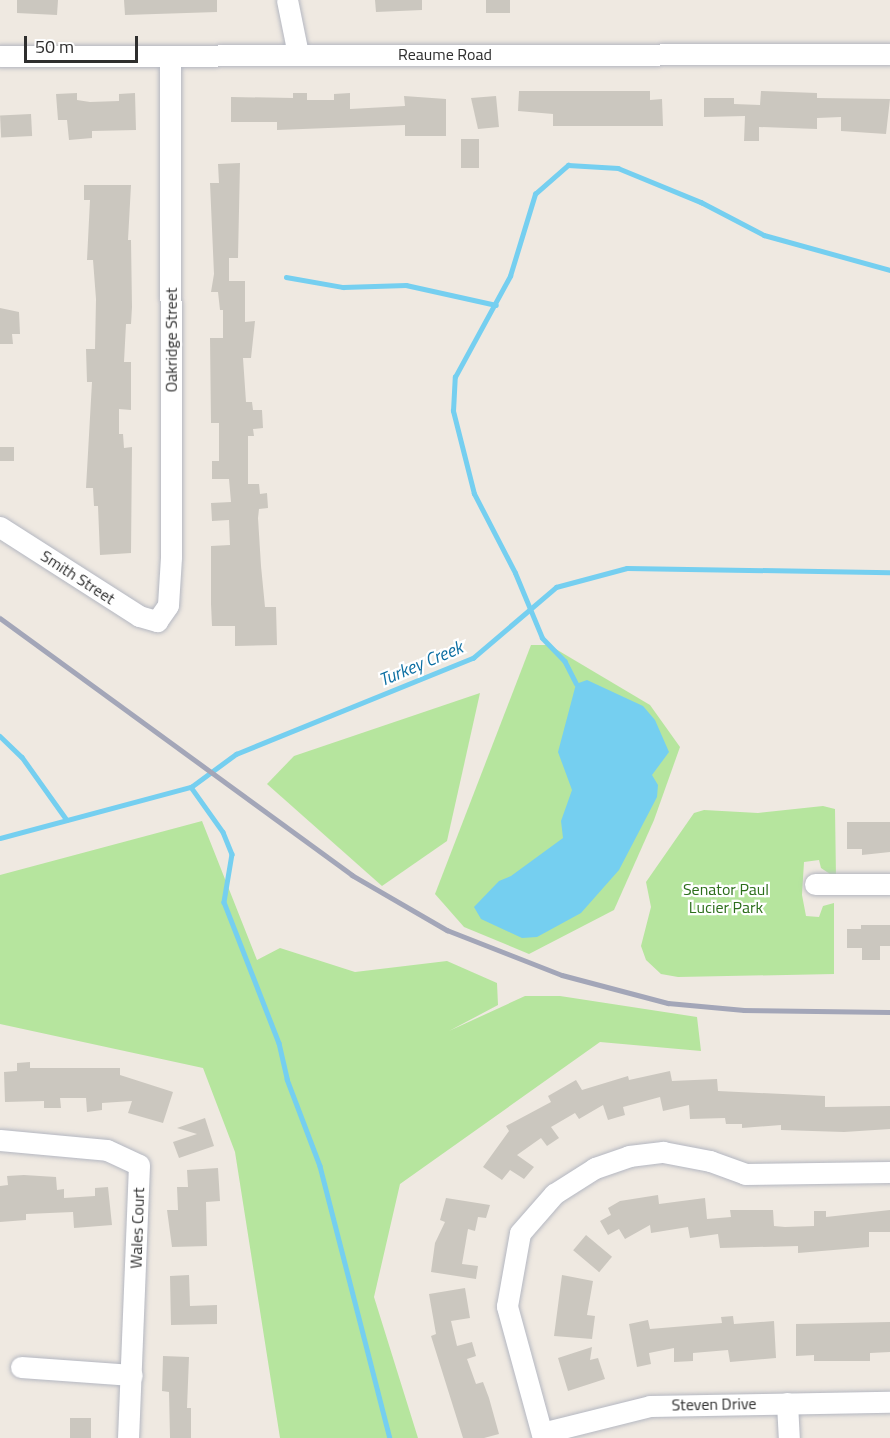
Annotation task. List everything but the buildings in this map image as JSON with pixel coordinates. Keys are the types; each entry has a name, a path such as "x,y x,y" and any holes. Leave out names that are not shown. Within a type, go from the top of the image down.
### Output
{"street":[{"path":"287,0 298,54"},
{"name":"Reaume Road","path":"0,56 890,54"},
{"name":"Oakridge Street","path":"158,621 168,605 171,557 170,56"},
{"name":"Smith Street","path":"0,527 139,616 158,621"},
{"path":"815,884 890,885"},
{"name":"Wales Court","path":"0,1140 107,1150 139,1165 128,1436"},
{"path":"542,1435 507,1306 520,1233 554,1194 595,1168 629,1156 663,1152 710,1161 745,1174 890,1172"},
{"path":"21,1367 132,1376"},
{"name":"Steven Drive","path":"542,1435 650,1406 890,1402"},
{"path":"787,1403 789,1438"}],"green space":[{"path":"531,645 549,645 650,705 680,747 654,820 614,910 529,954 464,927 435,894"},
{"path":"480,693 447,841 382,886 267,784 294,756"},
{"name":"Senator Paul Lucier Park","path":"823,806 835,809 836,878 821,868 819,860 804,862 802,895 806,916 819,917 823,906 834,903 834,974 678,977 661,974 646,960 641,946 651,907 646,882 694,813 704,810 758,813"},
{"path":"202,821 257,960 280,948 355,972 447,961 497,983 498,1005 449,1031 525,996 560,996 697,1017 701,1051 600,1042 400,1184 374,1297 418,1438 280,1438 235,1152 203,1068 0,1024 0,875"}],"water":[{"path":"587,680 643,706 655,720 669,752 652,775 658,785 657,797 619,870 581,913 537,937 522,938 481,919 474,907 499,881 511,876 563,838 561,821 572,790 558,752 576,684"}],"waterway":[{"path":"576,684 565,662 542,638 515,573 474,494 453,411 455,377 510,276 535,194 568,165 618,168 701,202 764,235 890,270"},
{"path":"286,277 343,287 406,285 496,305"},
{"name":"Turkey Creek","path":"0,838 191,787 236,754 473,658 556,587 627,568 890,572"},
{"path":"0,736 22,757 67,820"},
{"path":"191,787 223,832 232,854 224,902 279,1043 287,1079 320,1166 390,1438"}],"railway":[{"path":"0,618 352,875 447,930 562,975 668,1003 744,1010 890,1012"}]}
